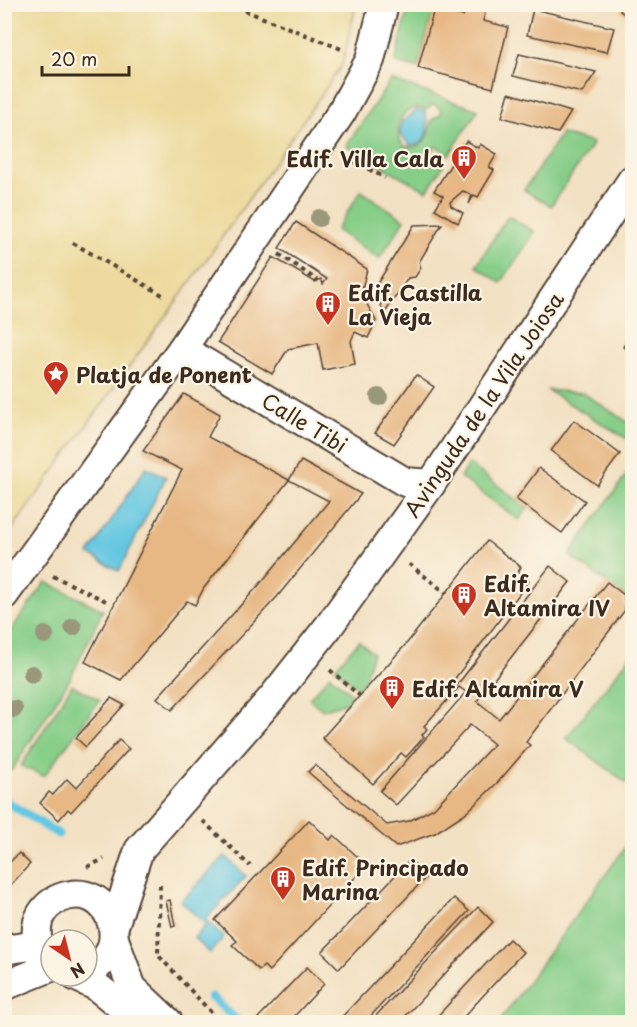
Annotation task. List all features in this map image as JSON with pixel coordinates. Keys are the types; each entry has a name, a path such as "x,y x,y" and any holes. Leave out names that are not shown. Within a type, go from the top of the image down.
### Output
{"street":[{"path":"4,595 182,349 341,113 370,60 384,4"},
{"name":"Avinguda de la Vila Joiosa","path":"139,850 329,626 431,484 633,180"},
{"name":"Calle Tibi","path":"182,349 405,482 431,484"},
{"path":"99,963 110,951 139,850"},
{"path":"39,938 36,931 39,918 56,900 67,895 92,898 110,914 132,988 168,1023"},
{"path":"4,946 39,956"},
{"path":"4,986 39,963"},
{"path":"98,988 141,1023"}],"path":[{"path":"228,4 370,60"},
{"path":"438,4 454,9"},
{"path":"322,141 385,178"},
{"path":"256,239 318,281"},
{"path":"73,243 166,297"},
{"path":"387,546 446,593"},
{"path":"25,563 106,601"},
{"path":"309,652 360,696"},
{"path":"182,802 250,866"},
{"path":"139,850 150,860 160,878 158,955 220,1023"}],"green space":[{"path":"409,5 434,7 418,68 395,63"},
{"path":"391,80 478,110 449,155 436,146 428,156 443,166 427,191 346,146","holes":["434,104 441,110 441,114 431,120 429,132 424,141 416,146 404,146 398,132 401,118 406,113 411,109 426,110"]},
{"path":"561,134 593,143 551,206 524,190"},
{"path":"361,191 405,220 379,259 336,230"},
{"path":"508,216 535,232 501,283 476,266"},
{"path":"547,390 583,393 632,425 632,442"},
{"path":"469,464 528,508 519,520 460,477"},
{"path":"632,467 632,601 569,555"},
{"path":"46,582 103,610 70,679 12,770 5,766 5,638"},
{"path":"359,641 373,653 364,681 358,688 335,668"},
{"path":"632,654 632,787 566,738"},
{"path":"330,675 352,694 346,702 323,710 309,699"},
{"path":"72,685 100,700 44,776 21,766"},
{"path":"632,838 632,1022 499,1022"}],"sand":[{"name":"Platja de Ponent","path":"8,5 356,5 342,65 209,256 5,539 4,12"}],"water":[{"path":"417,110 425,112 427,132 420,144 410,145 400,134 402,122"},
{"path":"146,467 166,477 119,571 89,554"},
{"path":"225,856 246,876 205,920 224,937 210,953 194,938 206,925 181,901"}],"building":[{"path":"466,4 487,4 483,21 508,27 493,88 418,68 434,9 463,16"},
{"path":"624,4 632,4 627,16 620,11"},
{"path":"533,9 614,28 607,52 527,35"},
{"path":"519,54 596,72 582,93 513,76"},
{"path":"509,93 571,112 558,133 502,117"},
{"name":"Edif. Villa Cala","path":"466,141 478,148 480,144 497,154 489,167 494,170 478,197 474,195 469,204 472,195 463,191 450,202 451,206 463,213 458,223 435,209 443,196 434,191"},
{"path":"296,222 367,269 361,293 376,321 368,338 355,332 351,341 355,364 323,370 318,343 288,349 272,374 218,342 273,257 315,282 321,279 323,284 327,279 279,248"},
{"path":"442,224 419,262 421,268 415,277 408,278 384,314 375,287 414,225"},
{"path":"632,332 632,353 623,347"},
{"path":"416,375 434,387 394,444 375,433"},
{"path":"184,394 220,414 208,437 289,480 204,588 195,605 187,601 121,680 85,662 182,470 143,451"},
{"path":"574,420 620,454 597,485 551,451"},
{"path":"301,461 361,494 277,597 172,710 157,698 259,585 329,501 289,480"},
{"path":"539,468 585,501 562,533 516,499"},
{"path":"487,541 521,567 518,572 529,581 453,681 457,685 550,566 570,582 477,701 499,719 607,582 624,595 625,610 526,742 530,745 499,781 467,812 435,833 396,847 308,772 315,765 387,825 409,821 434,808 494,744 470,725 396,805 380,791 466,692 459,687 424,726 427,729 422,735 424,737 406,757 401,753 373,784 322,738 407,643"},
{"path":"111,698 124,705 86,747 76,738"},
{"path":"119,740 129,749 71,812 68,809 59,820 40,803 49,792 53,795 67,779 76,788"},
{"name":"Edif. Principado Marina","path":"309,820 330,840 334,835 361,860 357,865 362,870 269,971 264,966 259,970 232,945 237,941 215,920"},
{"path":"19,853 30,864 4,892 4,861 8,864"},
{"path":"410,860 428,875 339,969 322,952"},
{"path":"454,898 469,911 365,1022 337,1022"},
{"path":"170,900 175,926 172,927 166,901"},
{"path":"478,907 493,922 400,1022 370,1022"},
{"path":"509,939 523,952 459,1022 432,1022"},
{"path":"307,967 324,984 289,1022 262,1022 258,1018"}],"waterway":[{"path":"4,800 58,834"},
{"path":"211,997 239,1022"}],"place":[{"name":"Edif. Villa Cala","path":"464,181"},
{"name":"Edif. Castilla La Vieja","path":"328,327"},
{"name":"Platja de Ponent","path":"56,397"},
{"name":"Edif. Altamira IV","path":"464,618"},
{"name":"Edif. Altamira V","path":"392,711"},
{"name":"Edif. Principado Marina","path":"283,902"}]}
